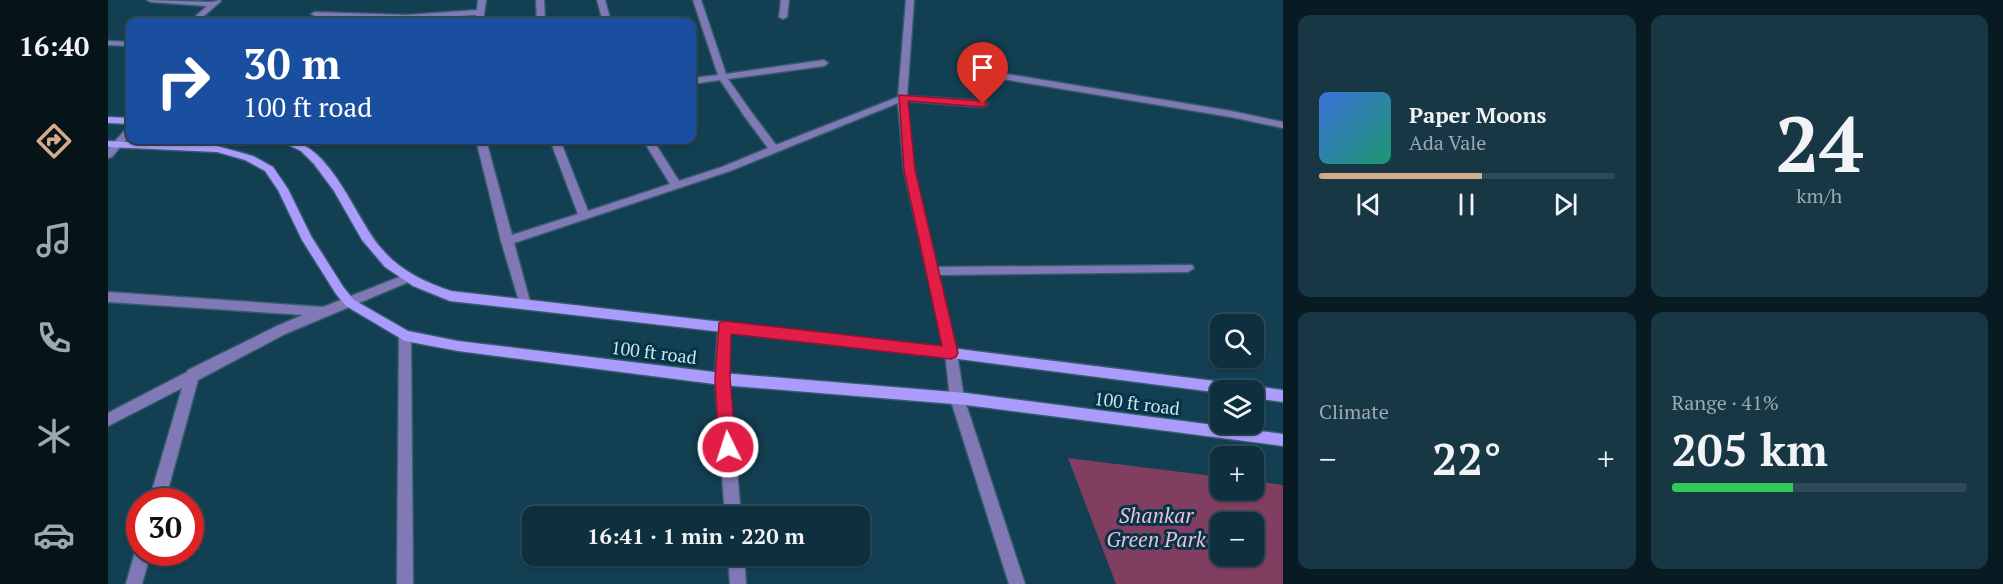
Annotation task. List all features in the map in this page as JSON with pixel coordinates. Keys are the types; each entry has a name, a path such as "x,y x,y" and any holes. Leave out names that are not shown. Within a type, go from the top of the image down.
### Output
{"main road":[{"path":"108,120 126,122"},
{"name":"100 ft road","path":"113,144 217,148 249,158 269,169 283,189 306,237 350,303 405,336 458,346 722,379 957,398 1283,440"},
{"name":"100 ft road","path":"293,144 303,148 324,168 369,240 388,263 416,284 450,296 951,353 1210,386"},
{"path":"1264,393 1283,396"}],"street":[{"path":"151,0 215,2"},
{"path":"479,18 482,0"},
{"path":"540,0 541,18"},
{"path":"602,0 606,18"},
{"path":"697,0 723,77 775,150"},
{"path":"783,17 785,0"},
{"path":"910,0 902,98 909,170 951,353 957,398 1017,584"},
{"path":"197,18 215,2"},
{"path":"315,14 396,17 480,12"},
{"path":"108,43 126,44"},
{"path":"696,80 824,63"},
{"path":"994,75 1231,114 1283,125"},
{"path":"507,241 775,150 902,98 983,104"},
{"path":"108,155 113,144 126,133"},
{"path":"482,144 525,305"},
{"path":"557,144 584,215"},
{"path":"650,144 676,185"},
{"path":"933,272 1188,268"},
{"path":"108,420 281,330 407,278"},
{"path":"108,297 327,312"},
{"path":"724,327 722,379 732,506"},
{"path":"405,336 405,584"},
{"path":"161,488 193,374"},
{"path":"134,584 139,566"},
{"path":"737,566 738,584"}],"green space":[{"name":"Shankar Green Park","path":"1068,458 1210,476 1210,500 1264,500 1264,482 1283,485 1283,584 1116,584"}],"route":[{"path":"728,447 722,379 724,327 951,353 909,170 902,98 983,104"}]}
